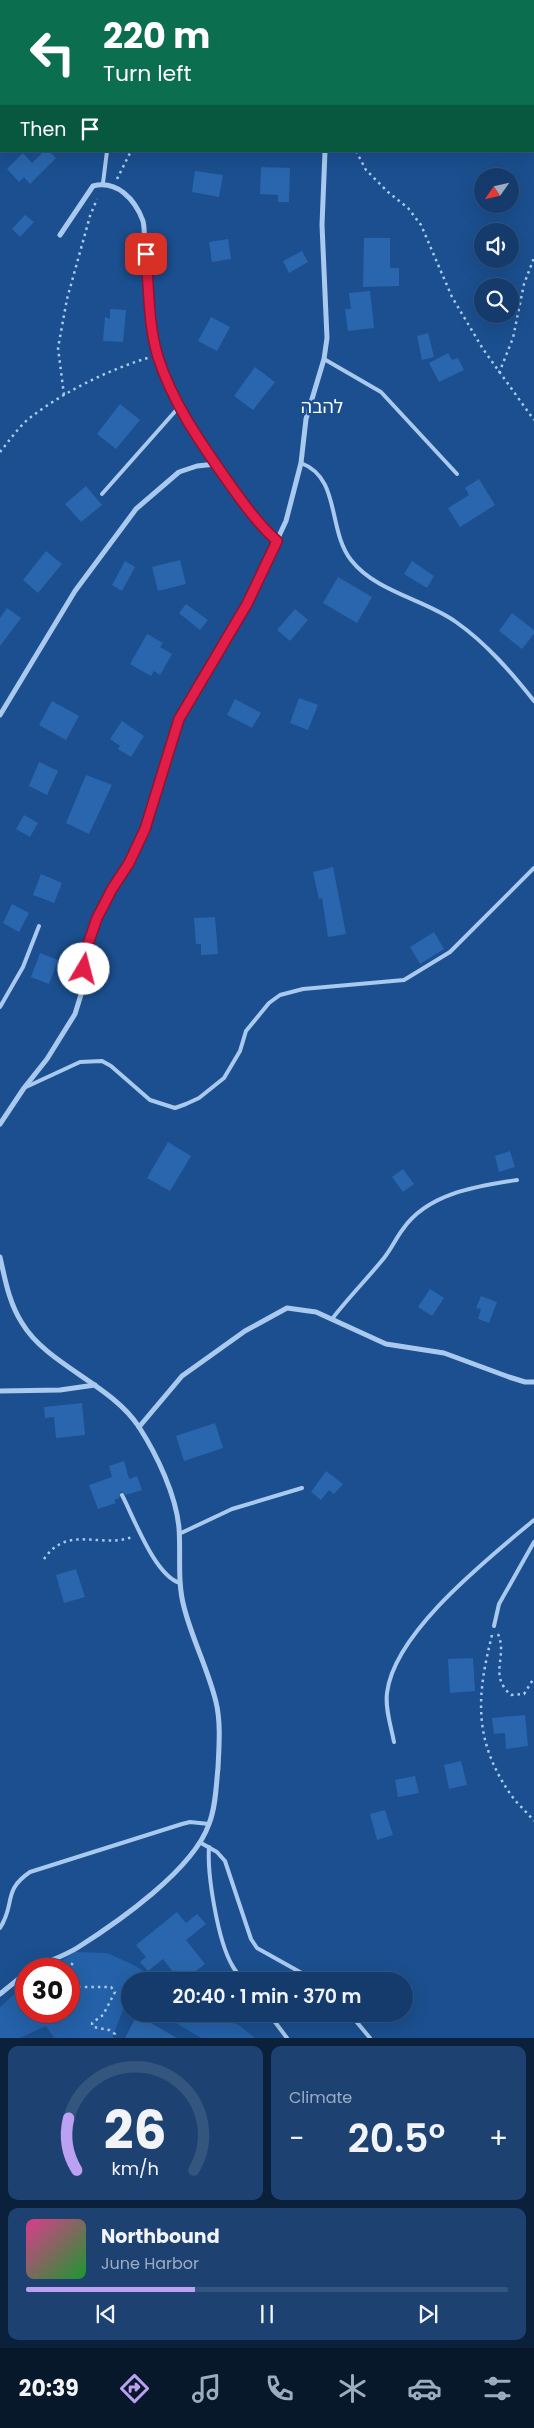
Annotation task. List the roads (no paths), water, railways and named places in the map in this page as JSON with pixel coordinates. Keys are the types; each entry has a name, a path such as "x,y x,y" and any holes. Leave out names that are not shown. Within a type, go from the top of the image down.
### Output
{"street":[{"path":"0,1124 24,1088 47,1059 75,1014 83,988 88,944 93,927 112,889 129,863 145,829 179,719 247,604 286,522 302,463 308,411 324,359 326,338 322,188 325,152"},
{"path":"60,235 93,186 103,183 113,186 126,194 143,222 152,320 158,355 179,407 258,524 277,541"},
{"path":"0,715 75,591 136,509 179,472 198,466 216,464"},
{"path":"0,1257 9,1294 22,1323 45,1348 127,1411 139,1427 167,1484 176,1510 179,1534 180,1583 184,1606 212,1686 219,1719 215,1803 201,1843 160,1886 123,1916 75,1949 57,1958"},
{"path":"139,1427 182,1376 220,1347 272,1314 287,1308 316,1312 386,1344 444,1353 509,1377 525,1382 534,1382"},
{"path":"0,1391 60,1390 95,1385"},
{"path":"0,1994 15,1982"}],"lane":[{"path":"103,183 107,152"},
{"path":"324,359 381,392 457,474"},
{"path":"102,494 179,407"},
{"path":"302,463 314,468 327,486 338,536 350,559 365,576 456,622 486,647 534,700"},
{"path":"24,1088 80,1062 102,1061 111,1066 150,1100 175,1108 186,1104 213,1088 228,1073 240,1051 246,1031 269,1003 280,995 303,989 404,980 450,952 534,868"},
{"path":"0,1007 20,974 39,926"},
{"path":"332,1319 392,1248 403,1228 416,1215 452,1194 472,1187 517,1180"},
{"path":"179,1534 232,1509 302,1488"},
{"path":"122,1495 158,1565 172,1581 180,1583"},
{"path":"394,1742 386,1705 387,1690 394,1668 406,1646 418,1628 469,1577 534,1520"},
{"path":"494,1626 499,1604 534,1542"},
{"path":"0,1928 8,1910 12,1889 18,1880 30,1872 182,1824 190,1822 209,1824"},
{"path":"201,1843 217,1852 224,1861 251,1939 257,1948 300,1972"},
{"path":"209,1847 209,1867 222,1939 232,1965 237,1972"},
{"path":"275,2022 286,2038"},
{"path":"357,2022 370,2038"}],"district":[{"name":"להבה","path":"322,406"}]}
